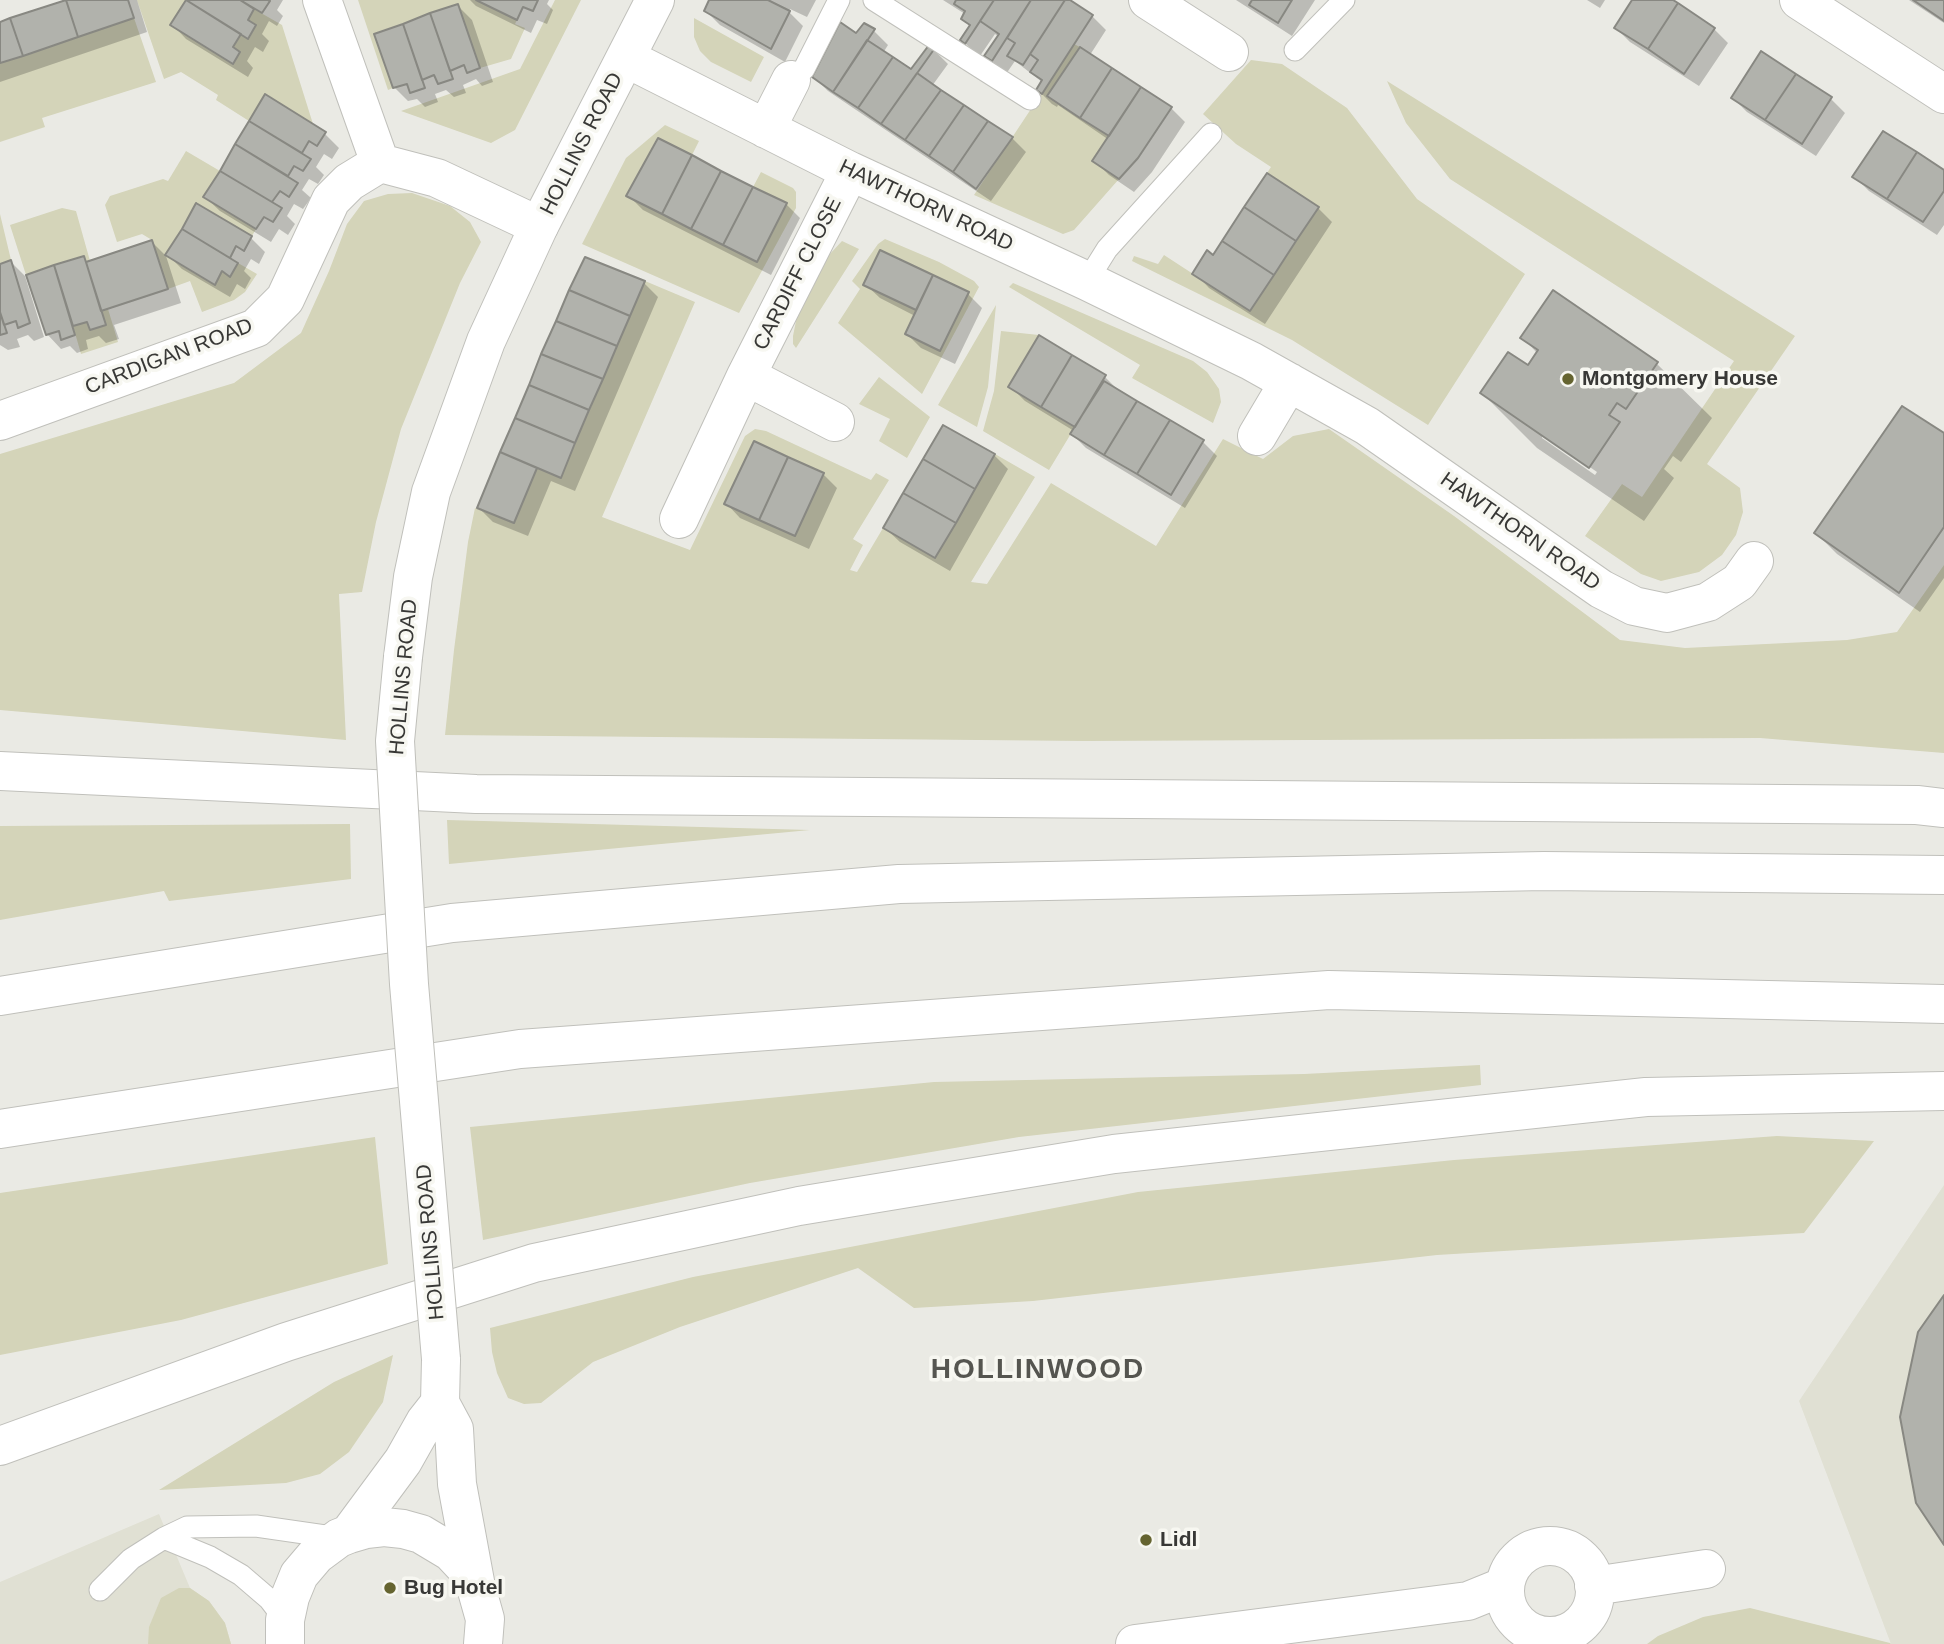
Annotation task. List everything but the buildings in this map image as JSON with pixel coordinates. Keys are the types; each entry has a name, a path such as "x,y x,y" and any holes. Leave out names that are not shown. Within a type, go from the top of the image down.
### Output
{"main road":[{"path":"322,0 380,163 437,178 539,226"},
{"name":"HOLLINS ROAD","path":"486,1623 457,1484 454,1429 440,1403 441,1359 409,984 398,782 396,741 403,657 414,577 431,492 486,341 539,226 654,0"},
{"path":"1148,0 1229,52"},
{"path":"1798,0 1944,94"},
{"name":"HAWTHORN ROAD","path":"626,58 850,171 1251,361 1367,426 1601,589 1634,606 1667,613 1708,602 1739,582 1754,561"},
{"path":"766,130 791,80"},
{"name":"CARDIGAN ROAD","path":"0,421 256,328 285,299 331,200 349,182 380,163"},
{"name":"CARDIFF CLOSE","path":"679,519 746,376 850,171"},
{"name":"CARDIFF CLOSE","path":"746,376 835,422"},
{"path":"1257,436 1289,382"},
{"path":"0,771 476,794 1903,805 1944,808"},
{"path":"0,996 452,923 899,884 1544,871 1944,875"},
{"path":"0,1129 520,1049 1329,990 1944,1004"},
{"path":"0,1446 286,1342 534,1263 799,1206 1114,1154 1646,1097 1944,1091"},
{"name":"HOLLINS ROAD","path":"344,1536 402,1461 425,1422 440,1403"},
{"name":"HOLLINS ROAD","path":"285,1637 289,1597 299,1575 316,1555 344,1536 384,1527 421,1534 451,1552 466,1568 486,1623"},
{"path":"1543,1547 1557,1547 1571,1551 1582,1560 1591,1572 1595,1597 1592,1608 1579,1626 1558,1635 1537,1639 1513,1616 1506,1602 1506,1587 1509,1573 1517,1560 1543,1547"},
{"path":"1594,1586 1706,1569"},
{"path":"1135,1644 1209,1639 1468,1601 1506,1587"}],"lane":[{"path":"791,80 804,69 839,0"},
{"path":"874,0 1030,99"},
{"path":"1295,51 1344,0"},
{"path":"1087,281 1107,249 1211,134"},
{"path":"100,1590 131,1559 187,1527 256,1526 344,1536"},
{"path":"164,1538 210,1557 241,1575 270,1599 285,1637"}],"shaded area":[{"path":"1944,1185 1944,1644 1891,1644 1799,1401"},
{"path":"159,1514 190,1588 209,1601 225,1623 231,1644 0,1644 0,1582"}],"green space":[{"path":"137,0 186,0 170,25 233,64 240,52 233,47 241,34 249,39 256,25 248,20 254,9 282,25 313,124 266,95 249,121 216,100 218,95 181,72 164,79"},
{"path":"358,0 476,0 517,20 515,24 525,28 511,59 480,68 458,4 374,35 393,88 388,90"},
{"path":"555,0 581,0 515,130 491,143 401,111 520,69"},
{"path":"134,18 156,82 42,118 45,127 0,142 0,63"},
{"path":"694,18 764,57 751,82 711,62 700,51 694,37"},
{"path":"1074,44 1080,47 1047,96 1109,136 1093,161 1119,179 1074,230 1063,234 974,195"},
{"path":"1251,60 1282,64 1347,108 1417,199 1525,274 1428,425 1292,340 1132,261 1134,256 1158,264 1164,255 1250,311 1318,207 1267,173 1271,167 1236,144 1203,114"},
{"path":"1387,81 1795,336 1707,464 1740,488 1743,512 1736,535 1722,555 1699,572 1661,581 1641,574 1585,536 1622,484 1642,497 1734,361 1450,179 1406,123"},
{"path":"665,125 699,141 692,155 657,138 627,196 662,214 757,261 786,203 753,187 761,172 796,192 796,208 739,313 582,244 626,158"},
{"path":"186,151 220,171 204,198 256,229 252,236 196,204 166,255 215,284 222,271 231,276 238,263 257,274 245,292 234,300 202,312 190,281 168,289 152,240 142,234 117,242 105,205 110,196 163,179 168,181"},
{"path":"412,193 450,206 470,222 481,242 460,283 401,429 376,522 362,592 339,594 346,740 0,710 0,454 234,383 301,333 347,224 364,201 388,194"},
{"path":"62,208 76,211 90,261 86,262 83,256 26,275 10,225"},
{"path":"0,214 11,260 0,264"},
{"path":"885,239 939,262 974,281 979,287 922,394 838,323 860,289 852,281 878,244","holes":["880,250 969,292 940,351 905,334 916,310 864,285"]},
{"path":"842,241 859,249 796,348 793,336 797,316 828,256"},
{"path":"645,281 695,302 602,517 690,550 745,436 755,429 766,431 871,480 876,473 889,480 853,539 863,545 850,570 857,572 883,528 936,557 995,454 1035,477 971,582 987,584 1051,483 1156,546 1223,439 1263,459 1293,436 1329,429 1454,516 1620,640 1685,648 1847,640 1897,632 1944,565 1944,753 1760,738 1085,741 445,735 468,542 475,508 514,523 537,468 561,477","holes":["754,441 824,473 795,536 724,504"]},
{"path":"1013,283 1193,361 1207,372 1219,389 1221,402 1213,423 1132,378 1140,365 1009,287"},
{"path":"996,305 988,387 977,427 938,405"},
{"path":"108,309 118,342 81,354 73,326 87,322 90,330 106,325 101,311"},
{"path":"1001,331 1039,335 1009,387 1075,427 1049,470 983,431 994,391"},
{"path":"879,377 930,417 907,458 879,441 890,419 859,404"},
{"path":"447,820 810,830 449,864"},
{"path":"350,824 351,879 169,901 164,891 0,920 0,826"},
{"path":"1480,1065 1481,1085 1019,1137 750,1183 483,1240 470,1127 934,1082 1304,1074"},
{"path":"1777,1136 1874,1141 1804,1233 1437,1255 1033,1301 914,1308 858,1268 680,1327 593,1362 541,1403 524,1404 508,1398 497,1373 492,1352 490,1328 693,1277 1138,1192 1454,1160"},
{"path":"375,1137 388,1264 181,1320 0,1355 0,1193"},
{"path":"393,1355 383,1402 349,1452 320,1474 286,1483 159,1490 334,1382"},
{"path":"179,1588 190,1588 209,1601 225,1623 231,1644 148,1644 149,1627 161,1598"},
{"path":"1750,1608 1891,1644 1647,1644 1658,1636 1703,1617"}],"place":[{"name":"Montgomery House","path":"1568,379"},
{"name":"Lidl","path":"1146,1540"},
{"name":"Bug Hotel","path":"390,1588"}],"district":[{"name":"HOLLINWOOD","path":"1038,1370"}]}
